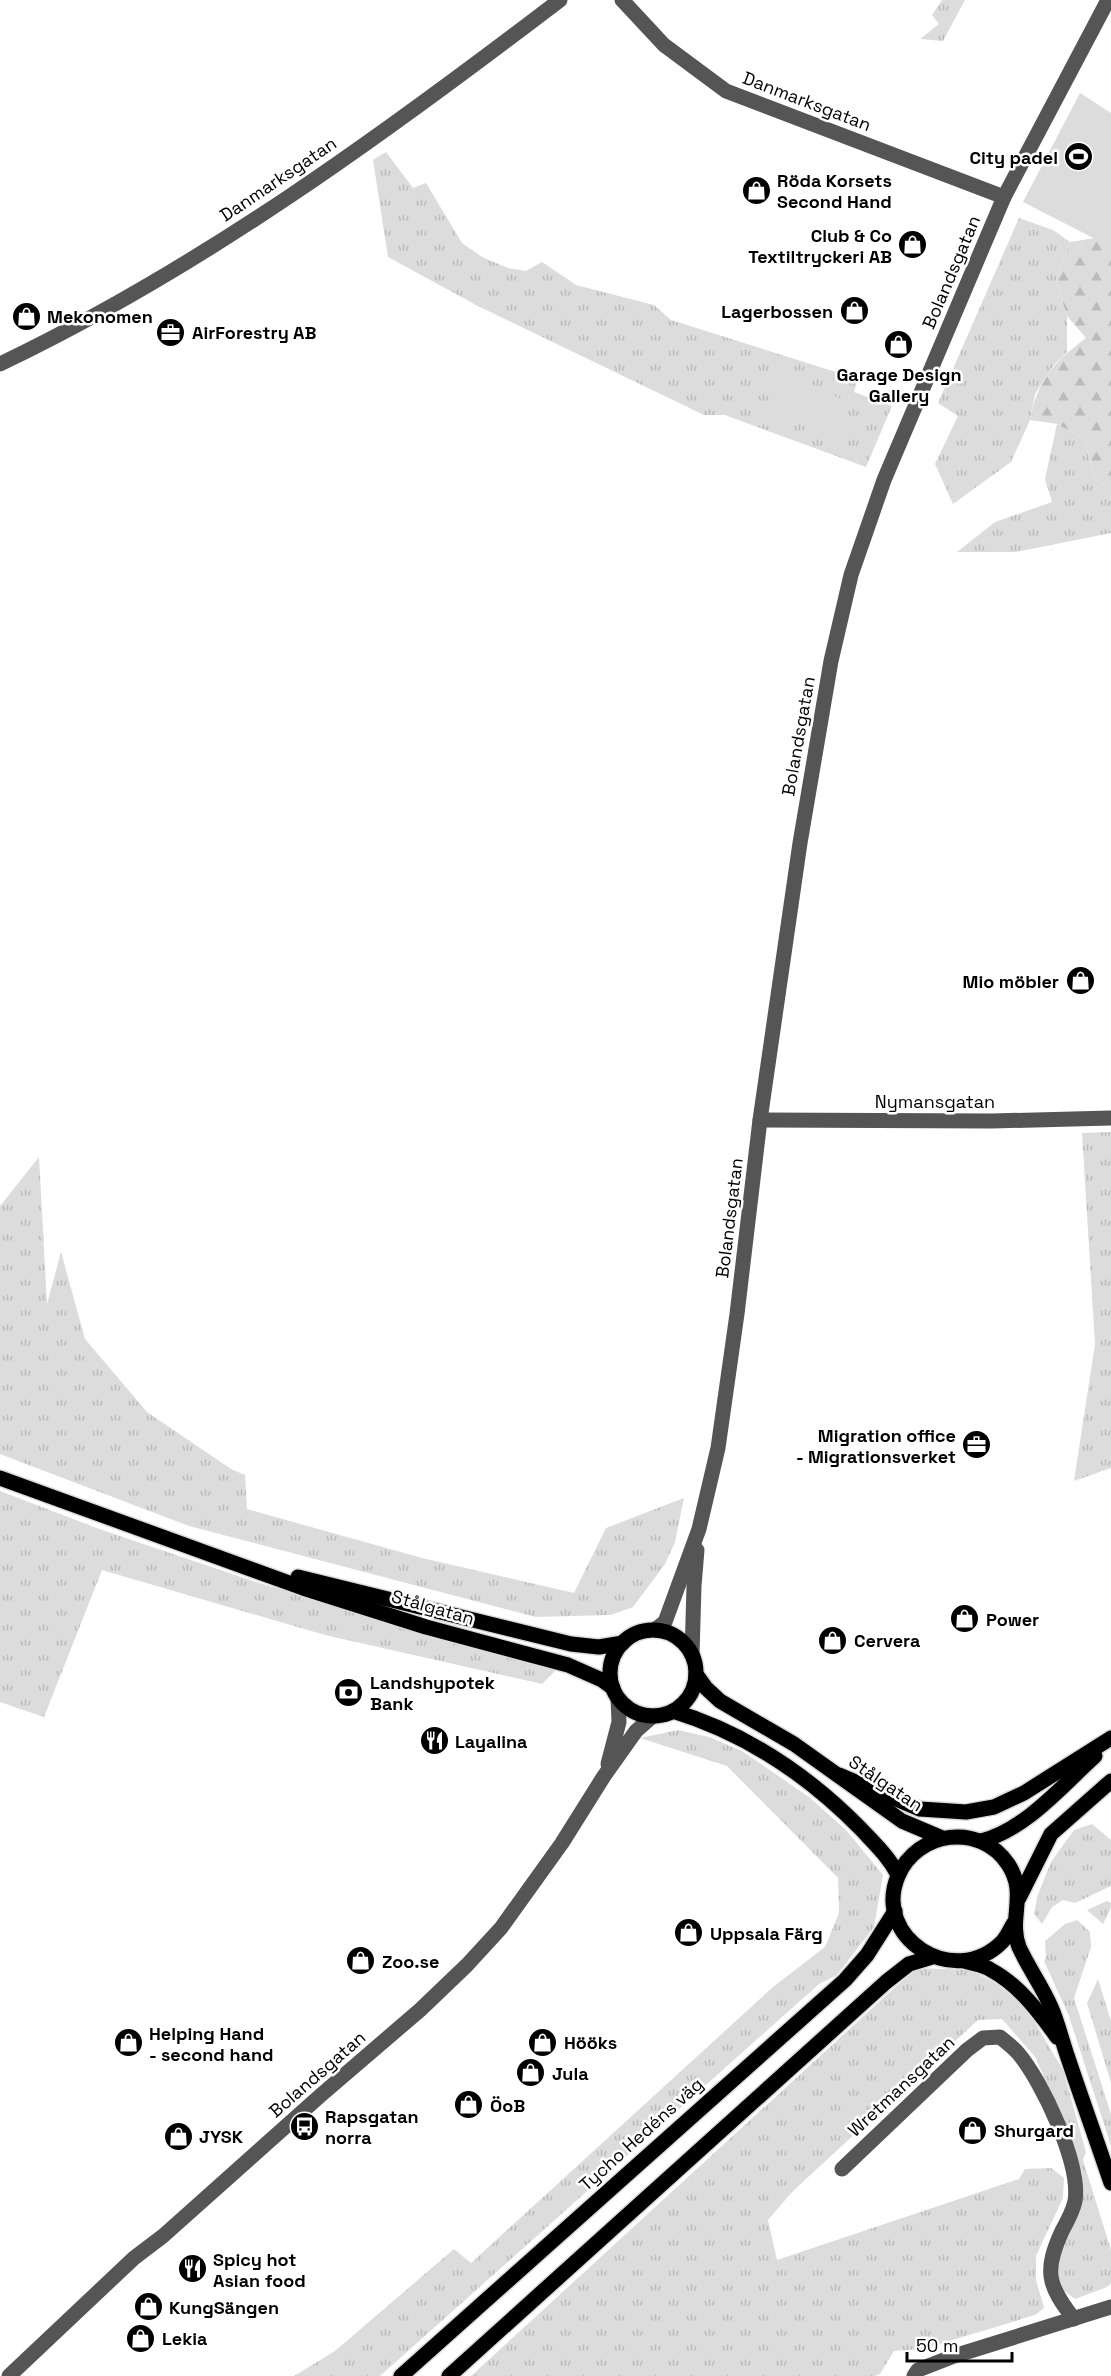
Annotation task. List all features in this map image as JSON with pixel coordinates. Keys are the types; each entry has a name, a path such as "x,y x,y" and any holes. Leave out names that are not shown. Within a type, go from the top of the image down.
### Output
{"main road":[{"name":"Stålgatan","path":"0,1479 303,1588 426,1627 568,1665 602,1680 616,1693"},
{"name":"Stålgatan","path":"240,1564 571,1644 599,1647 623,1643"},
{"path":"656,1629 675,1636 685,1644 692,1655 696,1674 690,1696 673,1711 653,1716 637,1713 627,1707 616,1693 611,1664 623,1643 634,1635 656,1629"},
{"name":"Stålgatan","path":"696,1674 706,1688 720,1701 794,1744 902,1821 942,1838"},
{"path":"673,1711 728,1732 764,1752 813,1785 890,1859 898,1875"},
{"path":"838,1775 920,1809 966,1812 994,1807 1024,1793 1111,1738"},
{"path":"981,1841 999,1837 1021,1823 1111,1742"},
{"path":"964,1961 985,1954 1002,1941 1014,1923 1019,1898 1051,1834 1111,1781"},
{"path":"1019,1898 1016,1880 1008,1864 996,1851 981,1841 962,1836 942,1838 924,1845 909,1858 898,1875 895,1887 895,1911 902,1930 908,1938 915,1946 932,1957 948,1961 964,1961 990,1968 1015,1987 1041,2015 1064,2047"},
{"name":"Tycho Hedéns väg","path":"400,2376 845,1980 867,1955 895,1911"},
{"path":"1014,1923 1019,1946 1052,2008 1111,2183"},
{"path":"449,2376 886,1982 909,1964 932,1957"}],"street":[{"name":"Danmarksgatan","path":"0,364 133,294 214,245 418,108 560,0"},
{"name":"Danmarksgatan","path":"622,0 664,45 726,91 1004,197"},
{"name":"Bolandsgatan","path":"656,1629 665,1622 699,1529 718,1448 737,1314 759,1120 817,731 851,575 884,480 1004,197 1108,0"},
{"name":"Nymansgatan","path":"759,1120 992,1121 1111,1118"},
{"name":"Bolandsgatan","path":"692,1655 694,1586 699,1529"},
{"name":"Bolandsgatan","path":"604,1776 619,1722 616,1693"},
{"name":"Bolandsgatan","path":"17,2373 134,2259 412,2017 467,1965 507,1919 562,1843 604,1776 636,1731 653,1716"},
{"name":"Wretmansgatan","path":"842,2169 967,2049 982,2038 1000,2037 1018,2053 1039,2084 1053,2113 1069,2157 1075,2185 1075,2202 1053,2250 1050,2275 1059,2300 1074,2319"},
{"path":"914,2376 918,2370 954,2356 1111,2307"}],"green space":[{"path":"942,0 965,0 943,41 920,39 939,24 932,15"},
{"name":"City padel","path":"1080,93 1111,113 1111,247 1023,202"},
{"path":"386,152 413,188 426,183 462,243 482,257 508,268 526,271 542,262 576,285 654,305 671,320 858,379 854,392 892,406 866,467 725,415 704,415 478,306 388,257 373,160"},
{"path":"1019,218 1053,230 1070,242 1056,280 1067,316 1067,352 1053,366 1035,394 1030,420 1011,462 953,504 935,464 958,416 938,403"},
{"path":"1108,236 1111,238 1111,490 1095,478 1084,439 1057,424 1030,420 1037,393 1049,373 1064,356 1086,338 1067,316 1056,280 1070,242"},
{"path":"778,377 851,402 839,437 766,412"},
{"path":"1057,424 1084,439 1095,478 1111,490 1111,533 1016,552 957,552 995,522 1052,502 1045,479"},
{"path":"1111,1132 1111,1468 1074,1481 1095,1344 1082,1133"},
{"path":"39,1157 47,1304 61,1252 85,1339 147,1412 231,1469 245,1475 247,1509 422,1558 574,1593 606,1528 684,1498 675,1542 665,1564 633,1607 611,1615 536,1617 189,1526 0,1454 0,1206"},
{"path":"0,1491 102,1530 256,1582 556,1670 542,1684 325,1635 102,1570 44,1717 0,1702"},
{"path":"678,1730 709,1737 742,1751 809,1797 846,1830 883,1875 874,1927 837,1975 819,1984 380,2376 294,2376 335,2351 454,2249 471,2263 773,1987 825,1947 839,1913 838,1878 727,1766 640,1738"},
{"path":"1092,1824 1111,1840 1111,1886 1075,1903 1063,1900 1052,1907 1042,1924 1034,1914 1037,1897 1051,1862 1074,1830"},
{"path":"1107,1901 1111,1903 1111,1908 1103,1924 1087,1910"},
{"path":"1077,1920 1090,1932 1091,1947 1074,1998 1111,2114 1111,2146 1069,2016 1044,1961 1045,1941 1065,1924"},
{"path":"916,1968 971,1970 997,1984 1027,2009 1063,2070 1086,2152 1083,2160 1111,2250 1111,2283 1107,2287 1075,2299 1064,2291 1058,2275 1059,2252 1080,2206 1082,2173 1036,2058 1002,2019 978,2020 792,2192 768,2220 777,2260 1019,2179 1025,2169 1051,2168 1064,2178 1063,2198 1036,2256 1036,2280 1044,2308 1035,2315 923,2349 894,2351 880,2374 875,2376 471,2376"},
{"path":"1098,1979 1111,2021 1111,2083 1087,2003"}],"place":[{"name":"City padel","path":"1079,157"},
{"name":"Röda Korsets Second Hand","path":"756,190"},
{"name":"Club & Co Textiltryckeri AB","path":"913,245"},
{"name":"Lagerbossen","path":"854,311"},
{"name":"Mekonomen","path":"26,316"},
{"name":"AirForestry AB","path":"171,332"},
{"name":"Garage Design Gallery","path":"899,345"},
{"name":"Mio möbler","path":"1080,981"},
{"name":"Migration office - Migrationsverket","path":"977,1445"},
{"name":"Power","path":"965,1619"},
{"name":"Cervera","path":"833,1640"},
{"name":"Landshypotek Bank","path":"349,1692"},
{"name":"Layalina","path":"434,1741"},
{"name":"Uppsala Färg","path":"689,1933"},
{"name":"Zoo.se","path":"361,1961"},
{"name":"Hööks","path":"543,2042"},
{"name":"Helping Hand - second hand","path":"128,2043"},
{"name":"Jula","path":"531,2073"},
{"name":"ÖoB","path":"469,2105"},
{"name":"Rapsgatan norra","path":"304,2126"},
{"name":"Shurgard","path":"973,2130"},
{"name":"JYSK","path":"178,2136"},
{"name":"Spicy hot Asian food","path":"192,2269"},
{"name":"KungSängen","path":"148,2307"},
{"name":"Lekia","path":"141,2338"}]}
